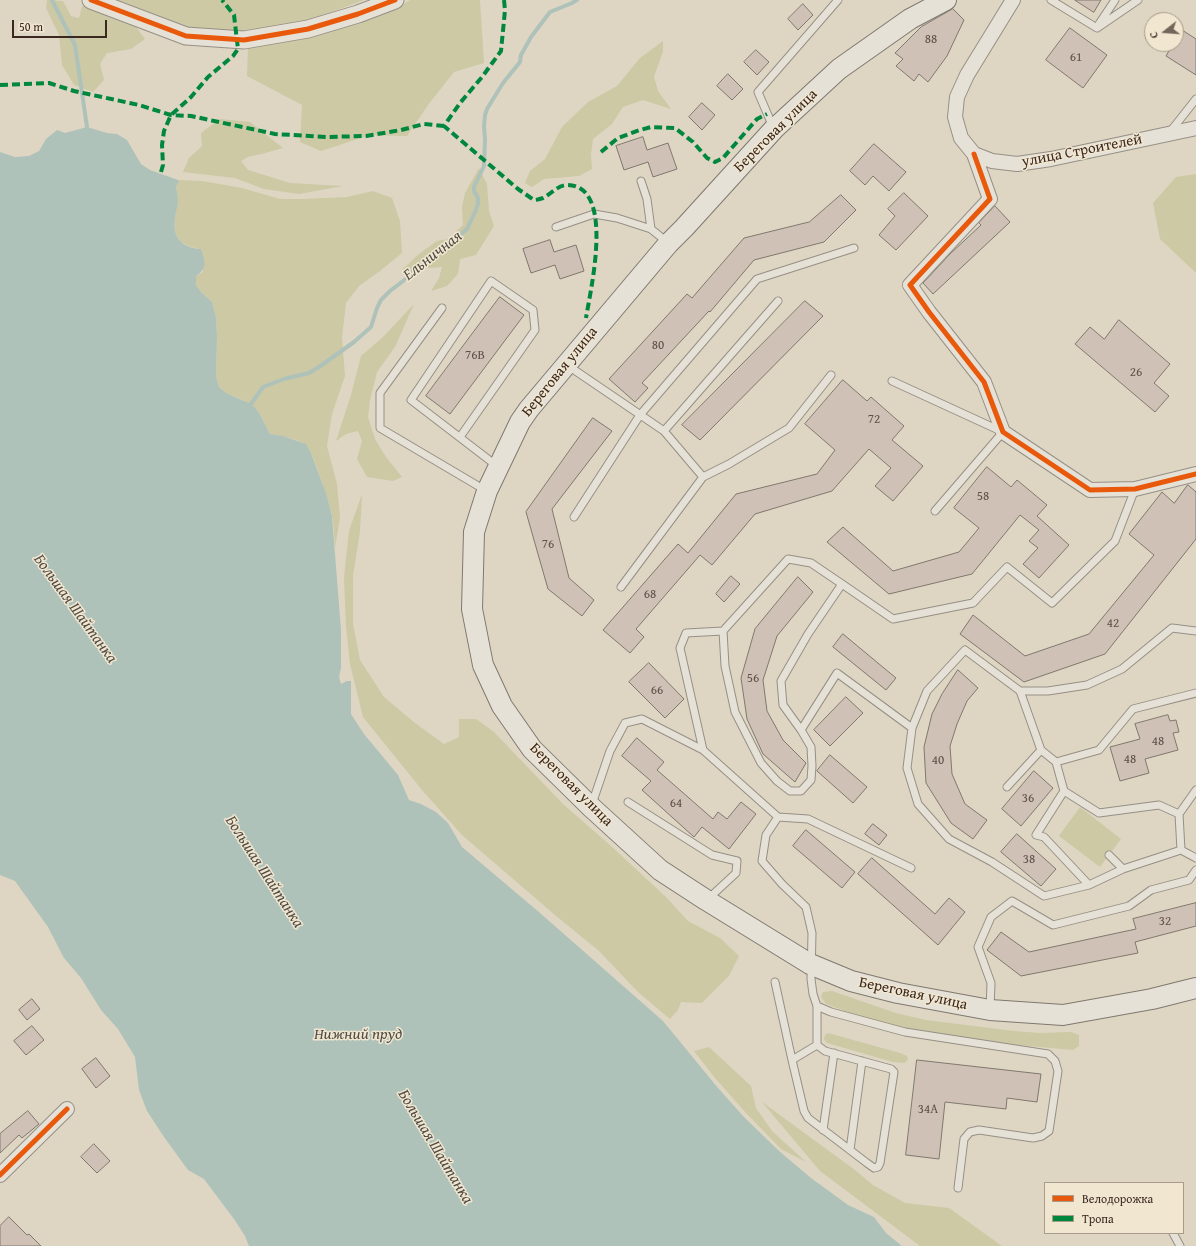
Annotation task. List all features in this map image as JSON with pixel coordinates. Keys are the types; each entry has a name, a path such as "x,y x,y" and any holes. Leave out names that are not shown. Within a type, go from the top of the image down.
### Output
{"main road":[{"name":"Береговая улица","path":"946,0 910,19 839,69 774,129 668,244 524,415 487,492 474,532 472,609 483,665 502,706 532,749 591,807 660,870 810,964 851,981 898,994 990,1010 1063,1015 1152,999 1196,988"}],"street":[{"path":"91,0 186,36 244,40 308,29 358,14 395,0"},
{"path":"1013,0 967,75 957,97 955,117 961,138 974,154 990,200 910,285 929,312 984,382 1002,432 1090,490 1135,488 1196,474"},
{"name":"улица Строителей","path":"974,154 992,161 1016,164 1051,159 1196,128"},
{"path":"0,1175 67,1109"}],"lane":[{"path":"774,129 758,92 838,0"},
{"path":"1051,0 1097,28"},
{"path":"1097,28 1115,0"},
{"path":"1097,28 1138,0"},
{"path":"1168,135 1196,99"},
{"path":"641,181 647,199 651,230"},
{"path":"556,227 594,214 617,218 651,230 668,244"},
{"path":"574,517 640,415 757,279 854,248"},
{"path":"460,437 535,330 533,310 491,281 411,400 498,467"},
{"path":"664,431 778,301"},
{"path":"442,308 380,394 380,428 487,492"},
{"path":"567,365 664,431 703,477"},
{"path":"620,587 703,477 789,428 831,375"},
{"path":"892,381 1002,432 935,511"},
{"path":"703,750 680,648 686,633 723,631 788,559 811,563 893,618 972,603 1007,567 1052,603 1115,541 1135,488"},
{"path":"723,631 725,666 735,712 761,763 777,781 790,792 801,791 811,780 811,747 783,705 781,681 808,634 842,584"},
{"path":"1020,692 1048,691 1087,685 1122,669 1172,628 1196,631"},
{"path":"1179,814 1159,805 1099,813 1064,791 1056,762 1040,750 1020,692 965,650 927,691 912,728 907,768 918,804 949,839 992,862 1044,896 1089,885 1123,869 1181,850 1196,858"},
{"path":"801,730 837,673 912,728"},
{"path":"1056,762 1099,750 1133,709 1196,693"},
{"path":"591,807 610,751 625,723 642,720 703,750 778,817 808,819 911,868"},
{"path":"1007,787 1040,750"},
{"path":"1181,850 1179,814 1196,790"},
{"path":"1064,791 1036,835 1044,837 1089,885"},
{"path":"628,802 712,855 737,861 736,873 706,900"},
{"path":"778,817 766,835 762,861 782,884 806,906 812,933 810,964 812,987 817,1006 817,1046"},
{"path":"1109,855 1123,869"},
{"path":"990,1010 992,983 978,947 991,917 1012,901 1053,925 1129,906 1151,890 1189,880 1196,870"},
{"path":"775,982 804,1111 808,1118 823,1130 874,1168 878,1167 880,1163 894,1072 891,1069 834,1053 817,1046"},
{"path":"817,1006 831,1012 905,1032 1048,1054 1055,1061 1058,1071 1049,1131 1042,1136 1033,1138 979,1130 970,1132 964,1139 958,1188"},
{"path":"792,1060 817,1046"},
{"path":"823,1130 834,1053"},
{"path":"850,1150 862,1061"},
{"path":"1174,1234 1180,1246"}],"shaded area":[{"path":"47,0 63,1 71,16 79,18 82,6 98,10 136,27 145,39 131,49 107,53 100,64 104,80 93,92 74,85 62,65 59,35 46,8"},
{"path":"113,0 364,0 296,25 232,33 176,27"},
{"path":"410,0 480,0 484,63 454,72 428,105 407,136 370,135 321,151 300,142 302,105 247,76 248,46 394,10"},
{"path":"663,41 663,51 654,77 658,91 671,109 643,100 623,107 612,124 593,139 591,154 592,169 579,176 544,179 532,187 525,183 530,171 545,159 562,127 588,102 617,86 640,58"},
{"path":"220,119 250,122 283,148 248,157 241,161 248,170 290,183 343,186 299,194 264,189 235,178 183,172 189,158 202,146 201,133"},
{"path":"479,168 487,184 489,211 494,226 476,255 460,259 458,274 447,286 431,291 439,278 442,267 402,270 419,254 437,241 448,239 463,225 462,207 465,193"},
{"path":"1196,174 1196,273 1160,239 1153,203 1176,177"},
{"path":"178,180 202,181 242,188 280,199 347,197 373,191 392,198 400,221 402,253 359,286 346,303 342,337 345,376 332,414 327,446 337,484 340,518 335,548 334,527 328,500 308,448 305,444 298,440 270,434 258,411 243,400 226,393 219,387 216,376 216,317 212,302 196,285 196,276 203,272 201,249 188,246 180,240 175,231 175,216 178,206 176,186 179,182"},
{"path":"414,304 395,347 377,372 370,400 368,417 375,439 386,457 402,477 393,481 367,477 357,459 362,441 358,431 346,434 336,441 351,395 361,356 384,336"},
{"path":"362,494 360,531 353,576 353,624 360,660 384,697 415,723 444,744 459,737 459,719 476,719 494,732 563,804 666,897 688,921 720,938 739,956 729,976 702,1003 681,1002 678,1010 670,1019 638,992 599,951 462,835 422,790 363,717 350,664 346,626 344,577 349,531"},
{"path":"1080,807 1121,839 1100,867 1059,836"},
{"path":"832,991 896,1013 926,1020 1014,1031 1040,1033 1071,1032 1079,1035 1079,1046 1073,1050 1018,1045 906,1028 850,1013 826,1004 821,997 823,992"},
{"path":"828,1033 900,1053 907,1056 908,1059 905,1063 893,1062 827,1043 824,1039 825,1035"},
{"path":"709,1047 751,1086 756,1108 772,1131 806,1162 781,1149 746,1113 715,1078 694,1051"},
{"path":"762,1102 855,1170 873,1185 905,1203 949,1208 1002,1246 920,1246 820,1171"}],"water":[{"name":"Нижний пруд","path":"87,127 107,133 117,134 127,140 141,164 150,170 178,180 179,182 176,186 178,206 175,216 175,231 177,236 184,244 201,249 204,258 204,267 196,276 196,285 212,302 216,317 216,376 219,387 226,393 251,404 258,411 270,434 283,436 306,444 311,453 326,493 332,516 341,630 341,668 339,677 341,684 351,681 351,714 364,734 398,775 409,800 421,804 436,812 448,823 462,847 663,1021 718,1088 744,1117 779,1151 811,1178 848,1205 874,1217 886,1233 902,1246 249,1246 245,1236 234,1219 204,1179 188,1170 147,1111 139,1090 135,1057 118,1029 101,1010 81,978 64,958 48,927 15,881 0,875 0,152 15,157 29,156 39,151 46,139 57,130 65,133"}],"building":[{"path":"1075,0 1101,0 1094,12"},
{"path":"803,4 813,15 798,30 788,19"},
{"path":"953,9 964,20 947,56 928,82 919,74 914,81 896,66 903,59 895,53 921,27"},
{"path":"1070,28 1107,55 1083,88 1046,60"},
{"path":"1184,31 1196,39 1196,75 1166,56 1168,52 1184,52"},
{"path":"756,50 769,62 757,75 744,62"},
{"path":"728,74 743,89 732,100 717,86"},
{"path":"702,103 715,115 702,130 689,117"},
{"path":"643,137 647,150 668,143 677,169 653,177 648,162 624,170 616,146"},
{"path":"874,144 906,172 889,191 873,176 865,185 850,171"},
{"path":"904,193 928,216 896,250 879,235 895,216 888,209"},
{"path":"841,195 856,210 824,242 754,260 710,312 709,311 642,383 648,388 635,402 609,379 687,294 692,298 744,238 809,222"},
{"path":"995,206 1010,222 933,294 923,283 950,254 981,225 979,223"},
{"path":"550,240 554,252 576,245 584,271 560,279 555,265 531,273 523,249"},
{"path":"500,297 524,315 450,414 426,396"},
{"path":"805,301 823,316 700,440 682,425"},
{"path":"1119,320 1170,364 1154,383 1169,396 1155,412 1075,344 1090,327 1104,339"},
{"path":"843,380 867,401 871,397 904,426 892,440 923,466 893,501 875,486 891,468 869,449 832,491 755,514 712,565 700,555 636,629 644,637 630,653 603,630 678,544 688,553 736,494 817,474 835,450 805,424"},
{"path":"593,418 612,431 552,509 569,578 594,600 582,616 548,589 526,512"},
{"path":"987,467 1011,487 1017,480 1047,505 1037,516 1069,545 1039,578 1023,564 1038,548 1029,541 1039,530 1020,515 972,574 889,594 827,542 843,527 893,571 959,552 979,528 954,508"},
{"path":"1188,485 1196,492 1196,539 1105,654 1024,682 960,634 973,615 1025,656 1089,634 1154,555 1129,534 1162,492 1174,503"},
{"path":"731,576 740,584 724,602 716,594"},
{"path":"798,577 813,592 777,636 763,680 767,711 783,740 806,763 795,782 763,754 747,719 741,678 755,629"},
{"path":"843,634 896,678 886,690 833,647"},
{"path":"649,663 684,699 665,718 629,682"},
{"path":"958,670 978,688 967,701 957,724 950,746 952,774 965,804 987,820 973,839 951,823 926,783 924,747 932,714 942,694"},
{"path":"846,697 863,713 830,746 814,730"},
{"path":"1168,715 1170,721 1176,720 1179,732 1173,733 1178,750 1145,759 1149,773 1120,781 1110,747 1140,739 1135,724"},
{"path":"637,738 664,762 657,770 713,819 718,812 727,819 741,802 756,814 729,849 702,827 694,837 642,790 651,781 622,756"},
{"path":"830,755 867,787 853,803 817,771"},
{"path":"1034,771 1053,788 1021,826 1002,809"},
{"path":"873,824 887,835 879,845 865,834"},
{"path":"806,830 855,872 842,888 793,846"},
{"path":"1017,834 1056,869 1041,886 1001,852"},
{"path":"872,858 935,914 949,898 965,912 938,945 858,874"},
{"path":"1196,903 1196,926 1135,942 1138,953 1021,976 987,950 1001,932 1029,952 1136,929 1133,919"},
{"path":"32,999 40,1009 27,1020 19,1010"},
{"path":"32,1026 44,1040 26,1055 14,1041"},
{"path":"96,1058 110,1076 96,1088 82,1069"},
{"path":"917,1060 1041,1074 1037,1102 1007,1098 1006,1109 945,1102 939,1159 906,1155"},
{"path":"28,1111 39,1124 22,1138 19,1135 0,1153 0,1134"},
{"path":"94,1144 110,1161 97,1173 81,1157"},
{"path":"9,1217 27,1235 29,1234 41,1246 0,1246 0,1226"}],"waterway":[{"path":"52,0 75,45 87,127 86,131"},
{"name":"Ельничная","path":"251,404 263,387 284,379 309,373 354,342 371,327 381,300 407,278 411,272 467,229 478,203 478,198 474,191 474,187 484,166 484,126 487,109 503,83 520,62 521,55 531,37 550,12 577,0"}],"marked path":[{"path":"161,172 163,165 162,145 164,131 171,115 191,97 208,77 233,56 238,49 234,15 222,0"},
{"path":"504,0 505,10 501,51 444,126 518,189 534,200 543,198 558,188 567,185 582,190 591,202 596,220 596,242 595,264 586,318"},
{"path":"0,85 49,83 74,91 139,105 171,115 191,116 275,134 326,137 366,136 401,130 424,124 444,126"},
{"path":"601,152 618,138 640,130 651,127 675,128 693,142 707,158 715,162 723,158 757,119 767,114"}],"cycle path":[{"path":"91,0 186,36 244,40 308,29 358,14 395,0"},
{"path":"974,154 990,199 910,285 929,312 984,382 1003,432 1090,490 1135,489 1196,474"},
{"path":"0,1175 67,1109"}],"water label":[{"name":"Большая Шайтанка","path":"75,609"},
{"name":"Большая Шайтанка","path":"264,872"},
{"name":"Большая Шайтанка","path":"435,1147"}]}
